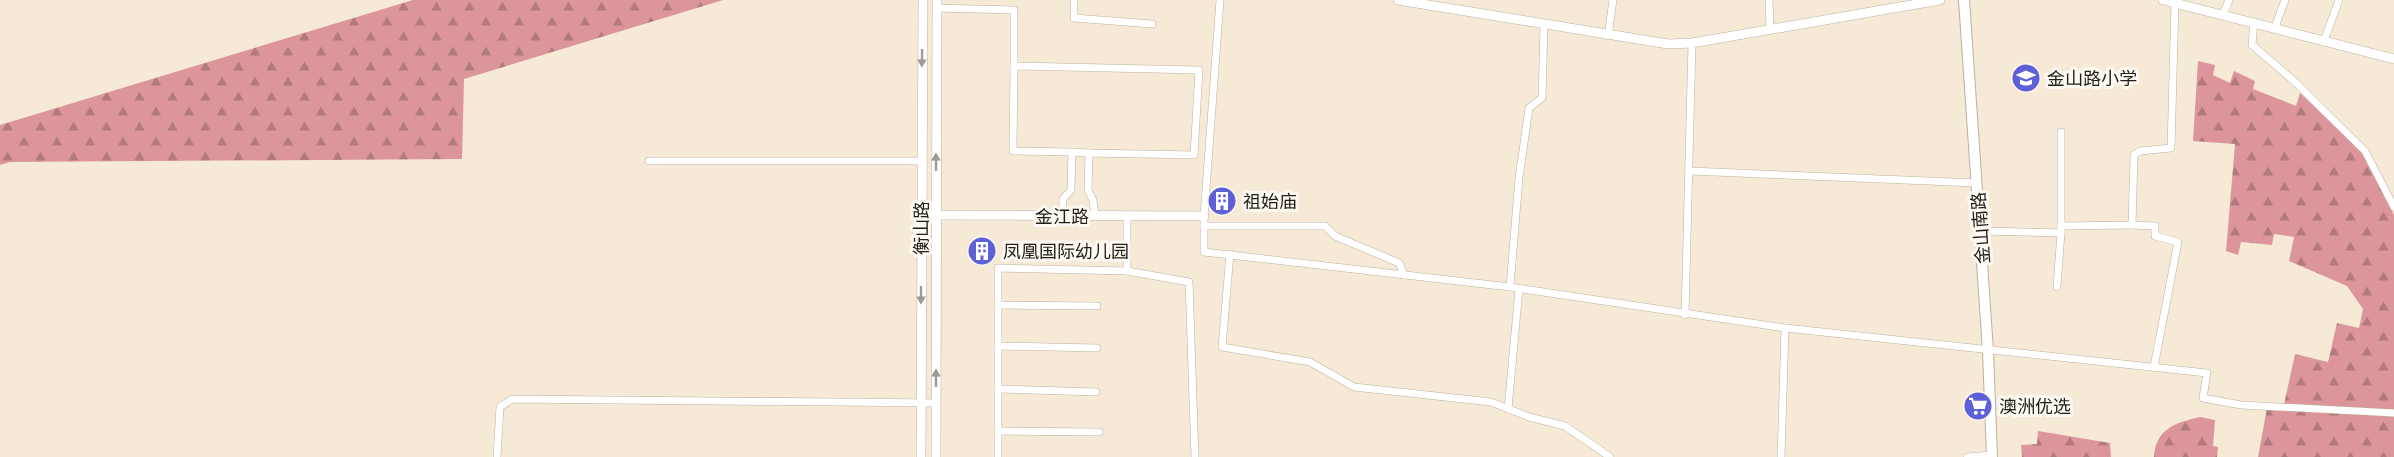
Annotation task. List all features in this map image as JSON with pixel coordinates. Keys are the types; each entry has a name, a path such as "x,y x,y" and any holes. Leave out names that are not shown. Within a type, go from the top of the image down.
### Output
{"main road":[{"name":"金山南路","path":"1964,0 1981,231 1992,456"}],"street":[{"name":"衡山路","path":"921,457 920,215 923,0"},
{"path":"1074,0 1074,18 1152,24"},
{"path":"1220,0 1204,221 1204,252 1510,287 1685,315 1785,328 2207,373 2203,398 2241,405 2394,413"},
{"path":"1398,0 1668,44 1692,43 1940,0"},
{"path":"1608,36 1613,0"},
{"path":"1769,0 1770,28"},
{"path":"2163,0 2394,59"},
{"path":"2223,14 2229,0"},
{"path":"2275,27 2285,0"},
{"path":"2324,41 2339,0"},
{"path":"2132,225 2134,155 2140,151 2171,148 2175,3"},
{"name":"衡山路","path":"936,457 937,4"},
{"path":"937,4 1014,10 1013,151 1194,155 1199,70 1014,66"},
{"path":"2254,22 2252,45 2295,82 2365,151 2394,207"},
{"path":"1510,287 1519,178 1529,108 1542,98 1544,25"},
{"path":"1685,315 1692,43"},
{"path":"2057,287 2061,230 2061,132"},
{"path":"1062,216 1063,199 1071,190 1072,152"},
{"path":"1089,153 1088,190 1093,200 1095,216"},
{"path":"649,161 921,161"},
{"path":"1690,171 1977,183"},
{"name":"金江路","path":"920,215 1127,216 1204,221"},
{"path":"1127,216 1127,271"},
{"path":"1204,221 1325,226 1335,236 1399,263 1404,275"},
{"path":"1981,231 2155,226 2155,236 2178,242 2154,367"},
{"path":"1230,254 1222,347 1310,362 1354,387 1491,402 1529,417 1565,426 1610,457"},
{"path":"998,457 998,268 1127,271 1189,282 1195,457"},
{"path":"1508,409 1519,289"},
{"path":"998,305 1096,306"},
{"path":"1781,457 1785,328"},
{"path":"998,346 1097,348"},
{"path":"998,390 1096,392"},
{"path":"497,457 500,407 512,399 936,403"},
{"path":"998,431 1099,432"},
{"path":"1967,457 1992,456"}],"green space":[{"path":"413,0 723,0 464,79 462,159 10,162 0,165 0,125"},
{"path":"2198,61 2215,65 2213,75 2230,83 2234,71 2255,81 2253,89 2296,106 2300,93 2362,152 2394,215 2394,457 2258,457 2267,408 2283,409 2295,354 2328,362 2337,323 2359,328 2363,309 2347,286 2289,261 2294,237 2274,234 2272,245 2241,242 2238,255 2226,251 2235,144 2193,141"},
{"path":"2200,417 2215,420 2213,446 2218,447 2217,457 2154,457 2155,447 2163,433 2176,424"},
{"path":"2038,431 2110,443 2111,457 2022,457 2021,445 2037,444"}],"place":[{"name":"金山路小学","path":"2026,78"},
{"name":"祖始庙","path":"1222,201"},
{"name":"凤凰国际幼儿园","path":"982,251"},
{"name":"澳洲优选","path":"1978,406"}]}
